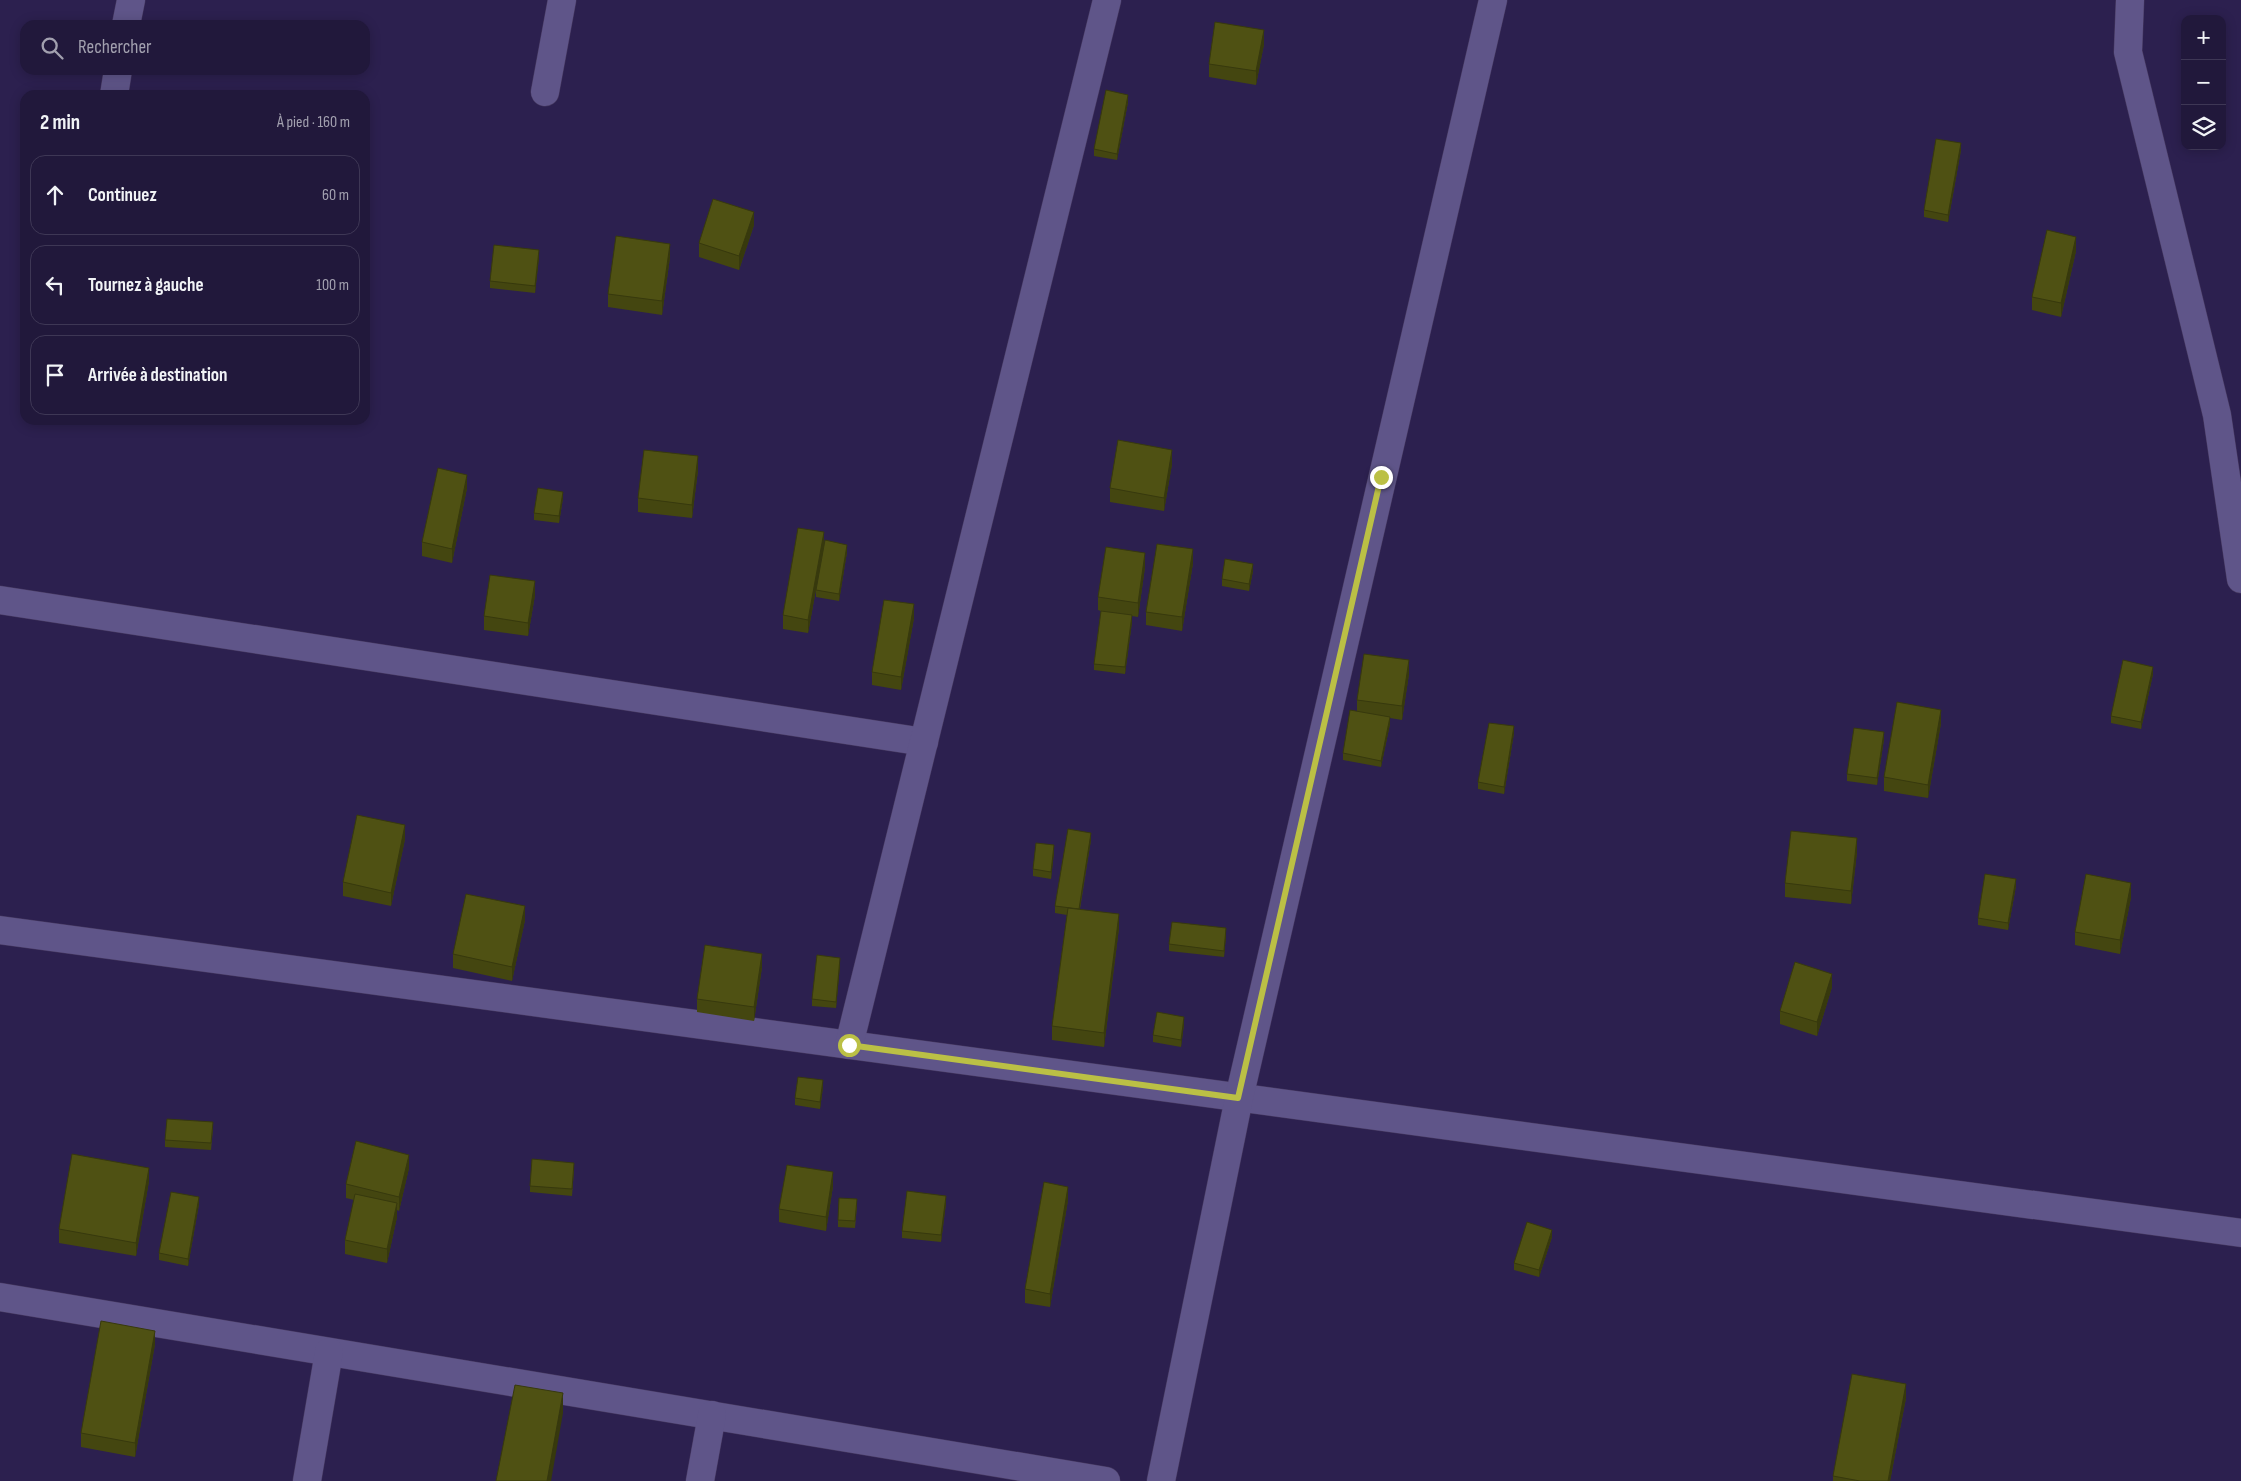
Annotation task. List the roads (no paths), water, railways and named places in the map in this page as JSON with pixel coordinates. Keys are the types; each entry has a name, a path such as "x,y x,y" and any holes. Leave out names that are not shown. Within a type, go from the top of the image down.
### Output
{"street":[{"path":"127,20 131,0"},
{"path":"545,92 562,0"},
{"path":"849,1045 1107,0"},
{"path":"1161,1481 1238,1098 1493,0"},
{"path":"2130,0 2128,52 2217,415 2241,579"},
{"path":"115,90 117,75"},
{"path":"0,600 924,742"},
{"path":"0,932 2241,1234"},
{"path":"0,1297 1106,1481"},
{"path":"307,1481 329,1352"},
{"path":"700,1481 712,1416"}]}
